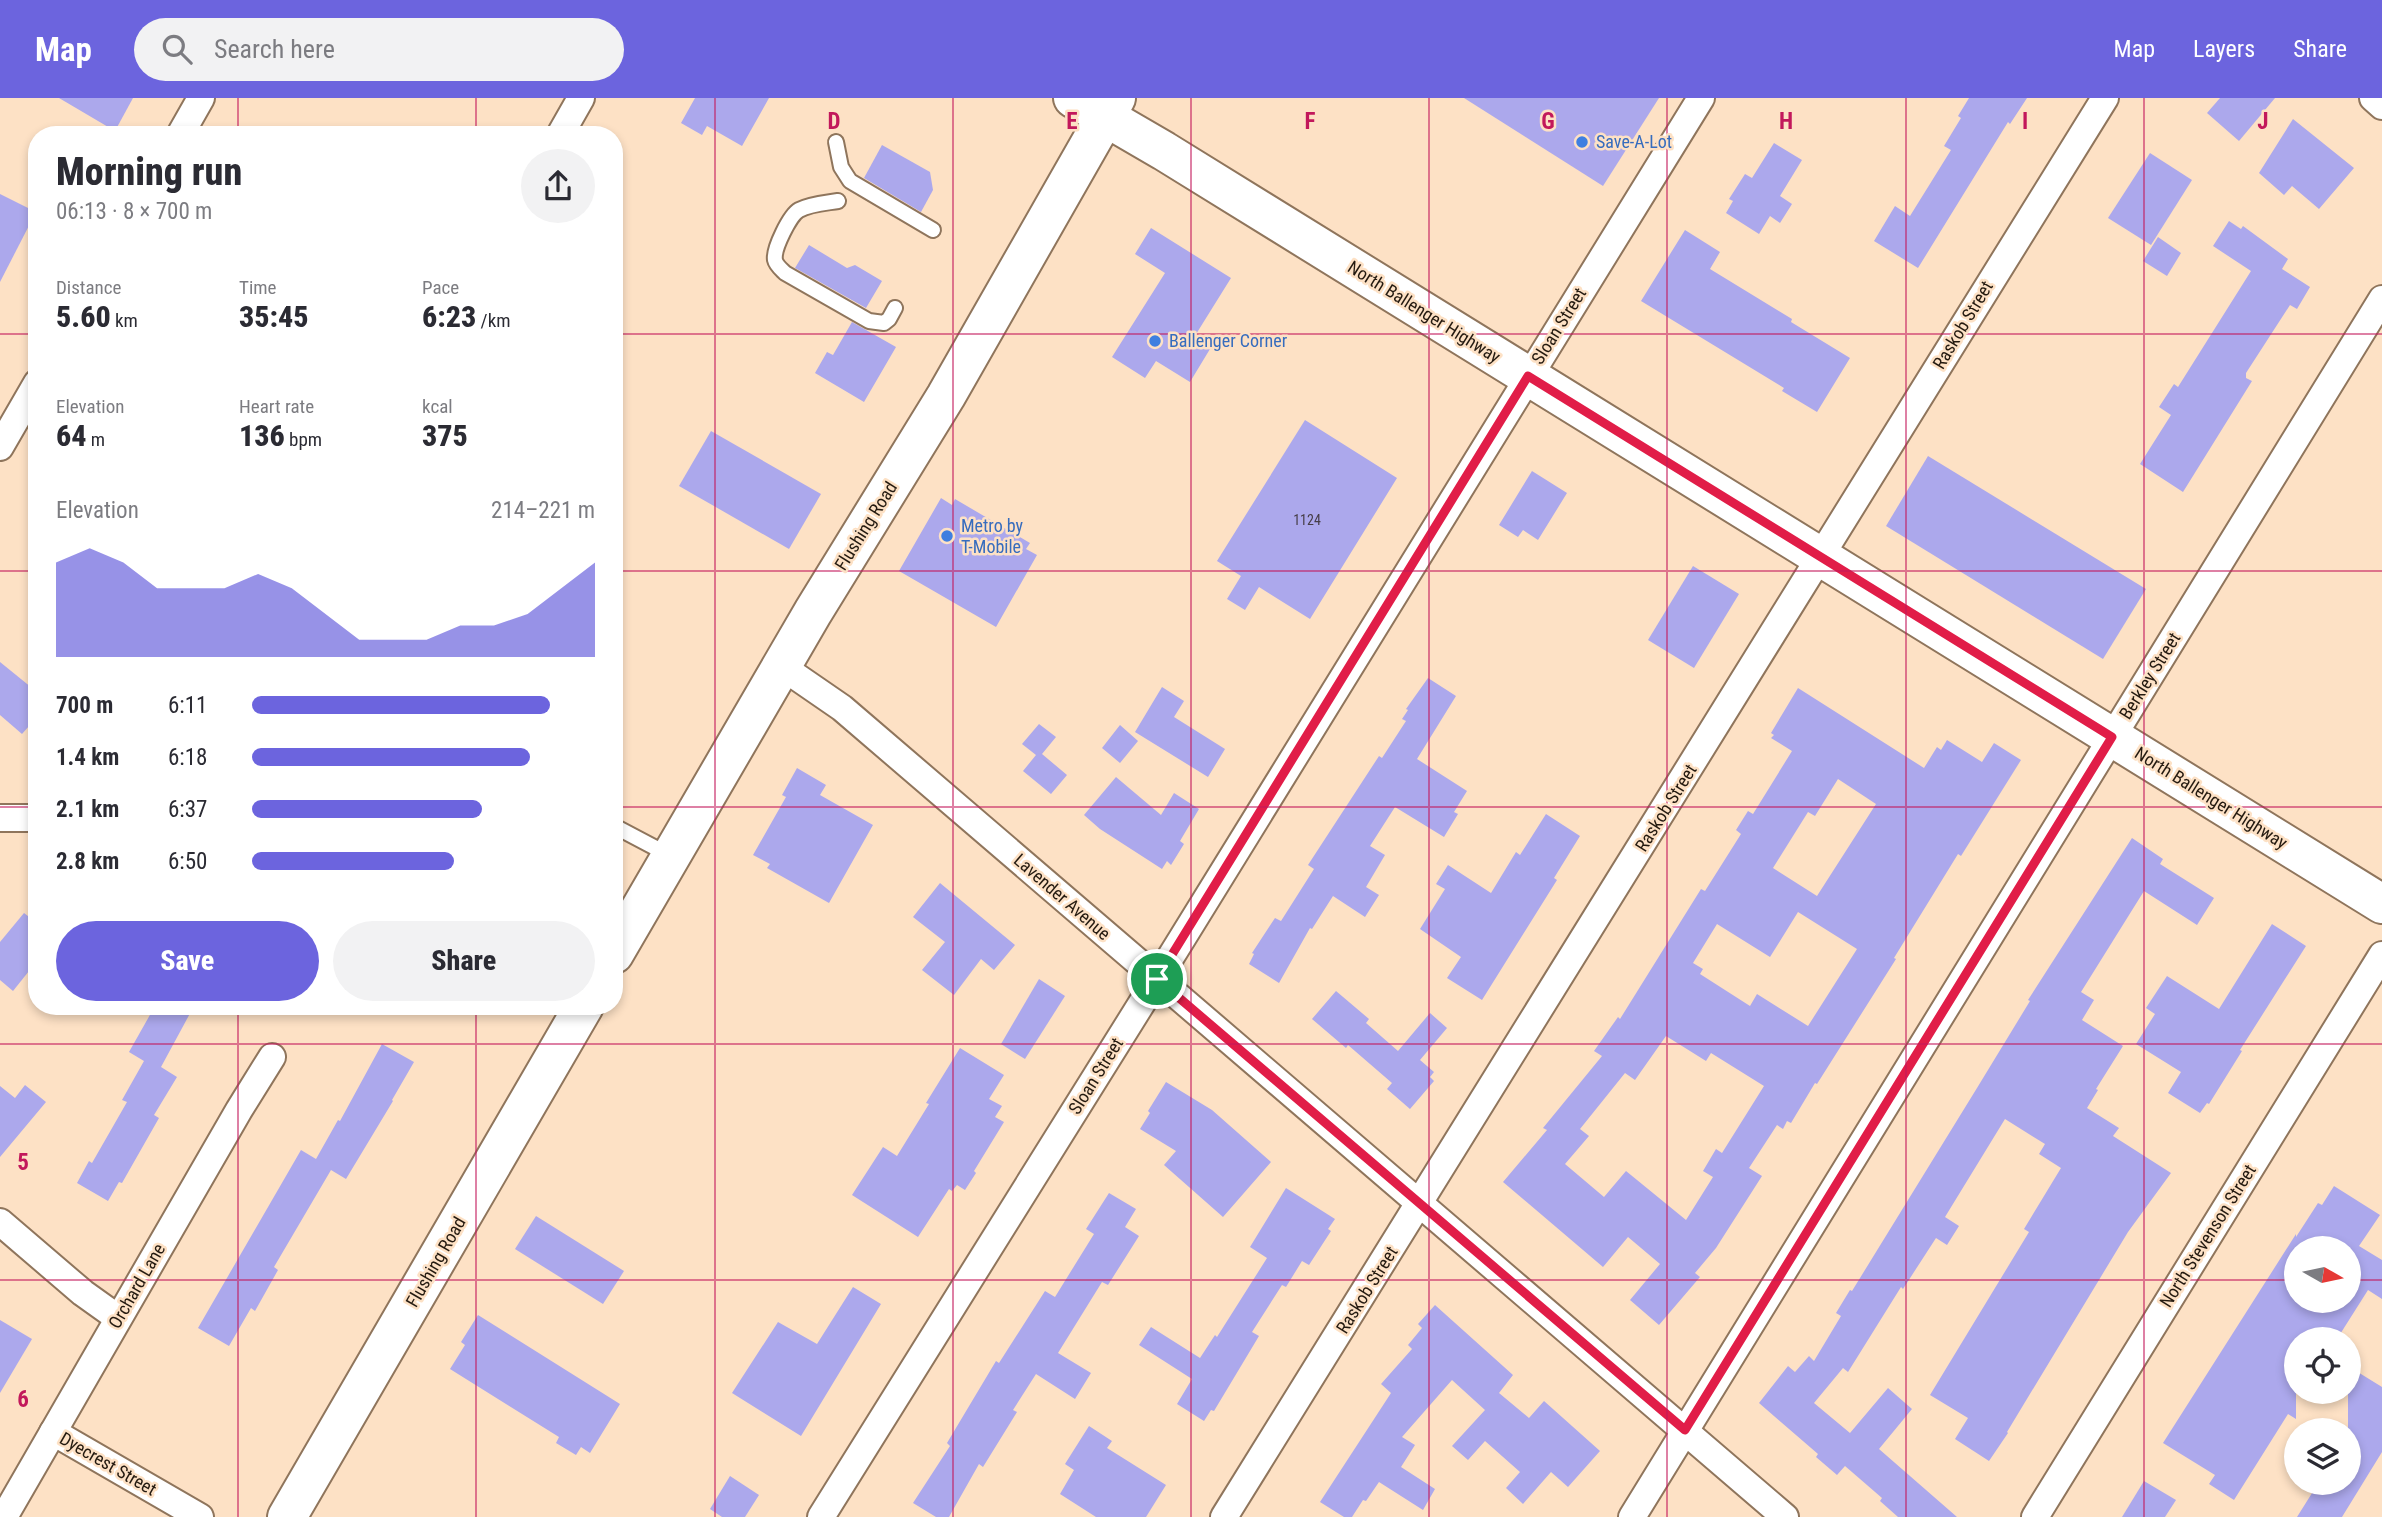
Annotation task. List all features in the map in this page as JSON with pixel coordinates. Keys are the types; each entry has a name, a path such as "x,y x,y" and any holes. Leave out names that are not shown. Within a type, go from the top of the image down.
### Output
{"main road":[{"name":"North Ballenger Highway","path":"1073,98 1111,108 1528,376 2382,904"},
{"name":"Flushing Road","path":"623,939 781,667 946,396 1111,108"},
{"name":"Flushing Road","path":"286,1517 579,1015"}],"street":[{"path":"185,126 201,98"},
{"path":"565,126 580,98"},
{"name":"Sloan Street","path":"821,1517 1701,98"},
{"name":"Raskob Street","path":"1224,1517 2105,98"},
{"path":"2373,98 2382,106"},
{"name":"Berkley Street","path":"1632,1517 2382,299"},
{"path":"0,447 28,399"},
{"name":"Lavender Avenue","path":"781,667 842,708 1785,1517"},
{"path":"0,811 0,819 28,818"},
{"name":"North Stevenson Street","path":"2035,1517 2382,955"},
{"name":"Orchard Lane","path":"4,1517 272,1057"},
{"path":"0,1222 91,1299 118,1318"},
{"name":"Dyecrest Street","path":"53,1432 200,1517"}],"lane":[{"path":"836,142 841,167 850,181 933,230"},
{"path":"838,201 797,211 776,249 775,259 778,265 785,273 869,321 884,323 895,309"},
{"path":"623,832 671,856"}],"building":[{"path":"59,98 133,98 118,126 107,126"},
{"path":"695,98 769,98 742,146 707,126 702,135 681,123"},
{"name":"Save-A-Lot","path":"1464,98 1659,98 1603,186"},
{"path":"1969,98 2027,98 2010,124 2008,122 1918,268 1874,241 1895,206 1910,216 1951,150 1944,146 1961,118 1958,116"},
{"path":"2220,98 2275,98 2239,141 2207,113"},
{"path":"2293,119 2354,168 2319,209 2292,186 2284,195 2259,173"},
{"path":"1774,143 1802,160 1780,196 1792,204 1780,223 1770,216 1759,234 1726,213 1733,201 1729,199 1745,174 1752,178"},
{"path":"882,145 930,172 933,190 921,212 864,178"},
{"path":"2150,153 2192,180 2151,245 2108,218"},
{"path":"0,194 28,208 28,228 0,282"},
{"path":"2229,221 2241,229 2243,226 2288,259 2282,269 2310,287 2297,309 2290,305 2246,373 2246,378 2252,381 2183,492 2140,464 2171,415 2159,407 2174,384 2178,387 2251,271 2213,246"},
{"path":"1151,228 1231,278 1193,339 1210,349 1190,382 1156,361 1145,378 1112,357 1165,273 1135,254"},
{"path":"1685,230 1720,252 1710,269 1850,358 1817,412 1782,391 1784,388 1641,301"},
{"path":"2158,237 2181,253 2167,276 2143,261"},
{"path":"809,245 847,268 855,265 882,281 866,308 795,268"},
{"path":"852,322 896,347 864,402 815,373 827,352 833,355"},
{"path":"1305,420 1397,478 1310,619 1259,587 1245,610 1227,599 1241,576 1217,561"},
{"path":"711,431 821,494 789,549 679,486"},
{"path":"1928,456 2146,589 2103,659 1886,526"},
{"path":"1532,471 1567,493 1538,540 1523,530 1518,537 1499,525"},
{"path":"941,498 952,505 955,499 1030,543 1026,549 1037,555 996,627 899,571"},
{"path":"1693,566 1739,594 1694,668 1648,640"},
{"path":"0,662 28,685 28,727 22,734 0,715"},
{"path":"1428,678 1456,696 1417,759 1467,791 1454,812 1458,814 1444,837 1395,807 1370,846 1385,855 1366,887 1379,895 1365,917 1333,896 1312,929 1310,928 1279,983 1249,964 1254,954 1252,953 1275,918 1281,921 1314,869 1308,865 1379,756 1382,758 1406,721 1402,719 1408,710 1406,709"},
{"path":"1162,687 1184,701 1174,717 1225,749 1208,777 1135,732"},
{"path":"1798,688 1924,768 1937,747 1941,750 1947,740 1982,762 1994,743 2021,760 1961,856 1958,854 1894,958 1896,959 1791,1123 1787,1121 1783,1129 1777,1125 1749,1168 1762,1176 1716,1248 1695,1273 1700,1277 1659,1325 1630,1300 1660,1264 1628,1237 1603,1267 1503,1182 1547,1130 1543,1128 1602,1056 1594,1051 1618,1017 1620,1019 1701,889 1705,891 1741,834 1736,830 1748,811 1753,814 1792,751 1771,738 1774,735 1771,733","holes":["1838,779 1876,804 1817,896 1773,868 1808,812 1815,816","1798,912 1857,949 1808,1026 1757,994 1750,1006 1700,974 1703,969 1693,963 1717,924 1770,957","1666,1036 1706,1061 1711,1053 1764,1086 1722,1153 1716,1149 1703,1171 1713,1177 1686,1220 1626,1171 1604,1197 1565,1164 1589,1136 1580,1129 1625,1073 1635,1080"]},
{"path":"1039,724 1056,737 1042,754 1067,775 1051,794 1023,771 1036,755 1022,744"},
{"path":"1120,725 1138,741 1120,763 1102,748"},
{"path":"797,768 826,785 820,795 873,825 829,903 767,868 770,864 753,855 786,797 782,795"},
{"path":"1116,777 1161,815 1174,793 1199,809 1180,841 1184,844 1171,865 1167,861 1162,869 1100,829 1084,815"},
{"path":"1546,814 1580,836 1554,878 1557,880 1482,1000 1447,978 1461,957 1420,929 1445,889 1436,884 1448,865 1491,893 1516,852 1520,855"},
{"path":"2132,838 2163,859 2160,864 2214,898 2197,925 2144,891 2081,992 2094,1000 2082,1020 2123,1046 2087,1108 2119,1128 2113,1136 2171,1173 2128,1232 1989,1461 1955,1439 1968,1418 1930,1395 2029,1232 2024,1229 2061,1168 2039,1154 2045,1144 2005,1119 1945,1217 1959,1226 1947,1245 1936,1238 1903,1289 1901,1287 1848,1372 1843,1368 1814,1403 1850,1433 1888,1388 1912,1409 1879,1449 1957,1517 1898,1517 1880,1501 1882,1498 1845,1466 1837,1475 1816,1457 1818,1454 1759,1403 1788,1366 1795,1372 1809,1356 1814,1361 1841,1316 1836,1313 1977,1088 2030,1001 2028,1000"},
{"path":"940,883 1015,945 994,970 981,959 954,995 922,970 945,942 913,917"},
{"path":"24,913 28,916 28,972 13,991 0,980 0,942"},
{"path":"2272,924 2306,946 2209,1104 2207,1103 2200,1113 2168,1093 2181,1072 2136,1044 2155,1014 2146,1008 2167,976 2219,1009"},
{"path":"1039,979 1065,996 1025,1059 1001,1044"},
{"path":"1336,991 1369,1019 1366,1023 1398,1051 1430,1013 1447,1028 1420,1060 1434,1072 1430,1077 1434,1081 1410,1109 1387,1089 1392,1083 1348,1045 1346,1048 1312,1019"},
{"path":"150,1015 189,1015 161,1067 177,1077 154,1115 159,1118 122,1183 119,1182 108,1201 77,1183 89,1161 92,1163 127,1102 122,1100 144,1061 129,1052"},
{"path":"382,1044 414,1062 346,1179 331,1170 274,1267 278,1270 255,1311 251,1308 229,1346 198,1328 301,1150 316,1159"},
{"path":"960,1048 1004,1075 989,1099 1002,1106 995,1117 1004,1122 965,1190 957,1185 952,1191 949,1189 918,1237 852,1195 883,1147 897,1156"},
{"path":"1166,1082 1212,1110 1271,1162 1223,1217 1164,1165 1176,1151 1140,1129"},
{"path":"25,1085 46,1102 0,1157 0,1086 15,1098"},
{"path":"2334,1186 2380,1215 2361,1243 2361,1236 2297,1236 2318,1203 2322,1205"},
{"path":"1286,1188 1335,1219 1328,1229 1331,1231 1309,1265 1302,1261 1286,1287 1282,1285 1252,1332 1259,1336 1214,1411 1211,1410 1204,1421 1177,1404 1192,1379 1139,1345 1151,1327 1200,1358 1215,1335 1217,1337 1267,1258 1250,1247"},
{"path":"1109,1193 1136,1209 1125,1227 1139,1236 1108,1285 1102,1282 1058,1353 1091,1373 1075,1399 1036,1374 1013,1410 1017,1412 983,1467 979,1464 949,1517 936,1517 913,1503 950,1446 947,1443 996,1361 999,1363 1045,1291 1055,1297 1094,1234 1086,1229"},
{"path":"536,1216 624,1271 603,1304 515,1249"},
{"path":"2361,1247 2382,1260 2382,1299 2368,1290 2361,1301"},
{"path":"2284,1253 2284,1313 2353,1313 2345,1327 2284,1327 2284,1404 2296,1404 2296,1418 2288,1414 2284,1418 2234,1500 2209,1484 2215,1475 2163,1443"},
{"path":"853,1287 881,1304 801,1436 732,1393 778,1322 817,1344"},
{"path":"1435,1305 1513,1375 1499,1393 1529,1418 1544,1401 1600,1451 1568,1487 1551,1472 1523,1504 1506,1488 1520,1472 1485,1441 1468,1460 1452,1446 1485,1410 1452,1380 1402,1437 1415,1445 1401,1467 1435,1489 1423,1510 1379,1482 1352,1517 1344,1517 1320,1502 1391,1393 1381,1384 1412,1349 1408,1345 1422,1328 1418,1324"},
{"path":"478,1315 620,1404 590,1453 581,1447 576,1455 556,1443 559,1437 450,1369 465,1345 461,1342"},
{"path":"0,1320 32,1339 0,1393"},
{"path":"2361,1374 2382,1387 2382,1452 2361,1486 2361,1418 2348,1418 2348,1404 2361,1404"},
{"path":"1089,1426 1112,1441 1107,1448 1166,1485 1146,1517 1096,1517 1060,1494 1074,1470 1065,1464"},
{"path":"730,1476 759,1495 745,1517 722,1517 710,1509"},
{"path":"2144,1481 2176,1500 2165,1517 2122,1517"},
{"path":"2311,1495 2356,1495 2342,1517 2297,1517"}],"place":[{"name":"Save-A-Lot","path":"1582,142"},
{"name":"Ballenger Corner","path":"1155,341"},
{"name":"Metro by T-Mobile","path":"947,536"}],"route":[{"path":"1528,376 2112,737 1685,1430 1157,979 1528,376"}]}
